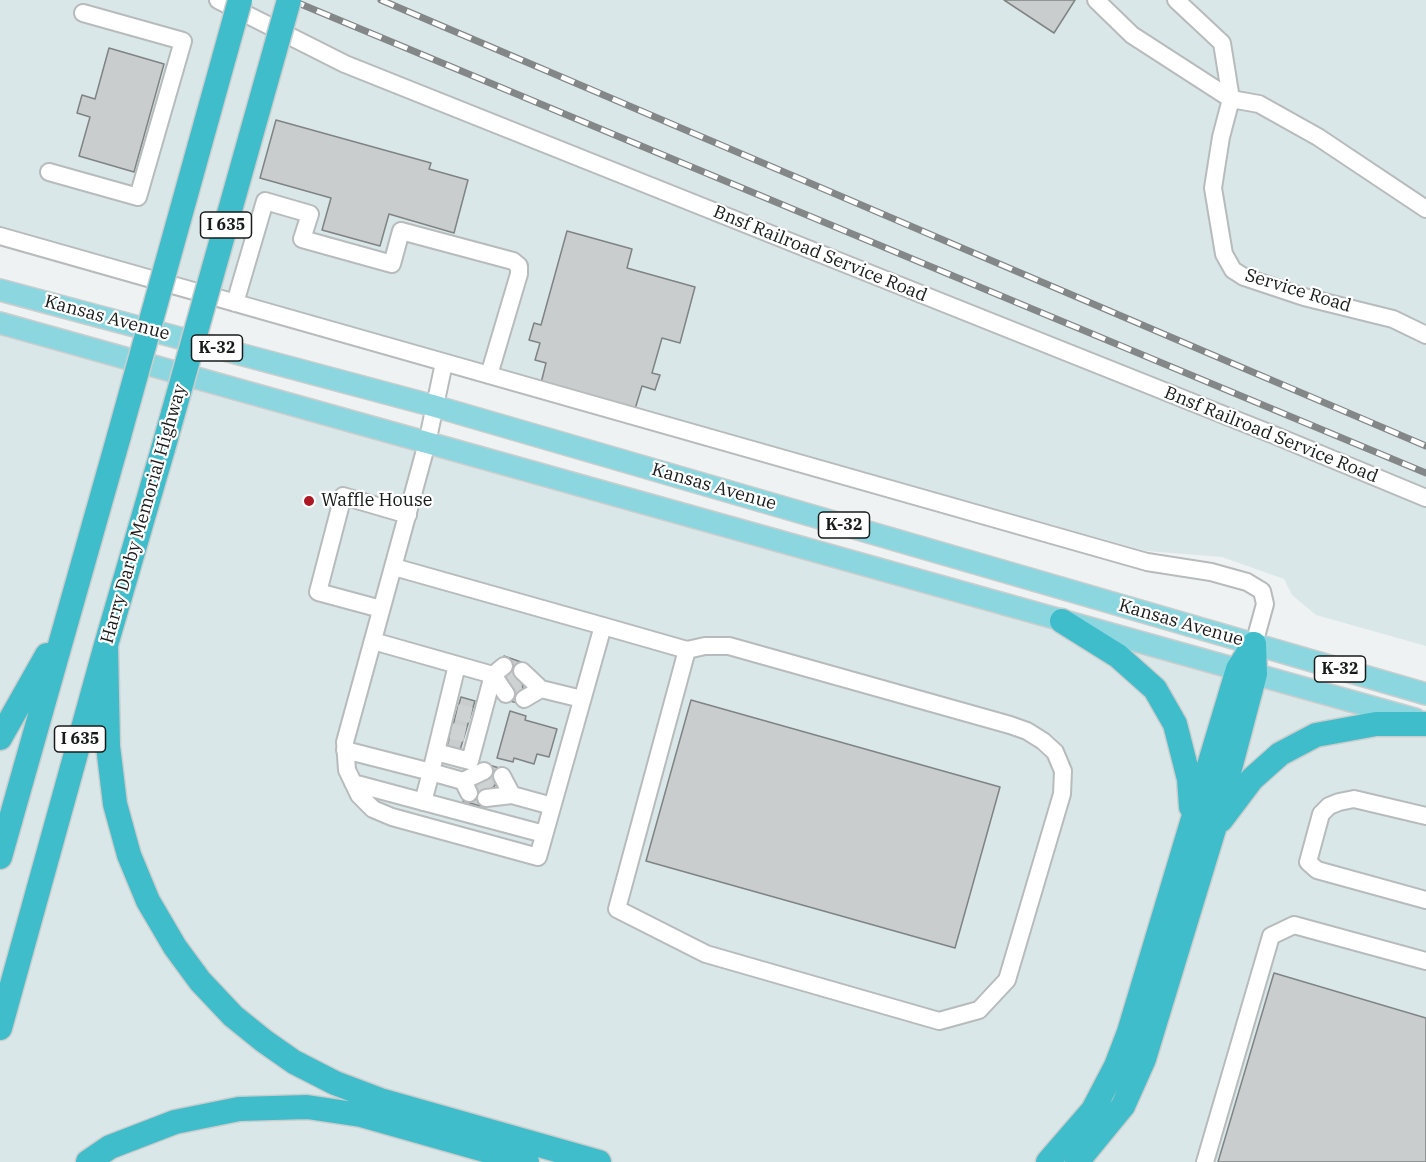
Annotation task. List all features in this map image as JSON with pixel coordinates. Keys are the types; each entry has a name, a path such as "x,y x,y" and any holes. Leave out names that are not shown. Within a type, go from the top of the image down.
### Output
{"highway":[{"name":"I 635","path":"0,857 240,0"},
{"name":"Harry Darby Memorial Highway","path":"0,1028 289,0"},
{"path":"0,738 68,616"},
{"path":"1062,621 1118,656 1155,689 1175,724 1203,827"},
{"path":"1077,1162 1123,1106 1144,1059 1203,827 1254,644"},
{"path":"106,645 108,746 115,804 129,855 148,901 175,947 208,990 232,1016 294,1062 335,1083 380,1100 599,1162"},
{"path":"1048,1162 1094,1110 1116,1066 1203,827 1280,754 1316,735 1376,724 1426,723"},
{"path":"88,1162 110,1147 175,1122 239,1109 307,1107 360,1115 527,1162"}],"main road":[{"name":"Kansas Avenue","path":"0,290 434,406 1426,694"},
{"name":"Kansas Avenue","path":"0,323 1426,723"}],"street":[{"name":"Bnsf Railroad Service Road","path":"218,0 345,64 1274,435 1426,498"},
{"path":"1096,0 1132,35 1232,99 1259,104 1298,126 1426,209"},
{"name":"Service Road","path":"1176,0 1222,42 1232,99 1221,137 1214,188 1224,254 1233,270 1244,277 1304,297 1393,319 1426,334"},
{"path":"49,172 138,197 183,41 83,13"},
{"path":"235,303 266,201 310,214 302,239 392,264 401,231 513,261 519,266 519,274 489,375"},
{"path":"0,236 1146,562 1211,572 1247,582 1262,591 1265,604 1254,644"},
{"path":"444,363 427,443 345,742 347,770 359,795 373,809 392,817 538,857 603,626"},
{"path":"381,609 318,592 344,496 408,515"},
{"path":"394,567 687,650 705,646 729,646 1027,731 1043,741 1055,752 1063,771 1062,794 1007,980 979,1010 939,1021 706,954 617,909 687,650"},
{"path":"372,641 502,679 464,713 459,732 470,761 436,752"},
{"path":"423,802 436,752 459,732 464,713 457,665"},
{"path":"541,689 523,685 582,699"},
{"path":"345,750 473,782"},
{"path":"353,783 544,834"},
{"path":"512,795 493,788 552,806"},
{"path":"1426,816 1354,799 1338,801 1321,814 1308,862 1317,870 1426,900"},
{"path":"1205,1162 1271,936 1294,926 1426,961"}],"shaded area":[{"path":"0,0 1426,0 1426,646 1316,615 1292,595 1284,579 1222,557 1146,551 0,230"},
{"path":"0,324 1426,728 1426,1162 0,1162"}],"building":[{"path":"1004,0 1075,0 1054,33"},
{"path":"109,48 164,64 134,172 79,156 90,117 77,113 82,95 95,99"},
{"path":"276,120 431,163 429,169 468,180 454,233 389,214 380,246 322,230 331,198 260,178"},
{"path":"567,231 632,249 627,268 695,287 680,343 662,338 652,373 660,375 655,390 642,386 635,409 541,383 546,363 535,360 540,343 529,340 534,323 541,325"},
{"path":"504,656 521,662 524,705 507,700"},
{"path":"461,697 475,701 460,750 447,746"},
{"path":"691,700 1000,787 955,948 646,861"},
{"path":"510,711 526,716 525,720 557,729 549,757 537,754 534,764 514,758 513,762 497,758"},
{"path":"489,765 506,770 480,806 463,801"},
{"path":"1274,973 1426,1018 1426,1162 1218,1162"}],"tunnel":[{"path":"505,679 523,684"},
{"path":"457,712 471,715"},
{"path":"451,731 465,734"},
{"path":"475,784 492,789"}],"railway":[{"path":"291,0 1426,473"},
{"path":"381,0 1426,446"}],"place":[{"name":"Waffle House","path":"309,501"}]}
